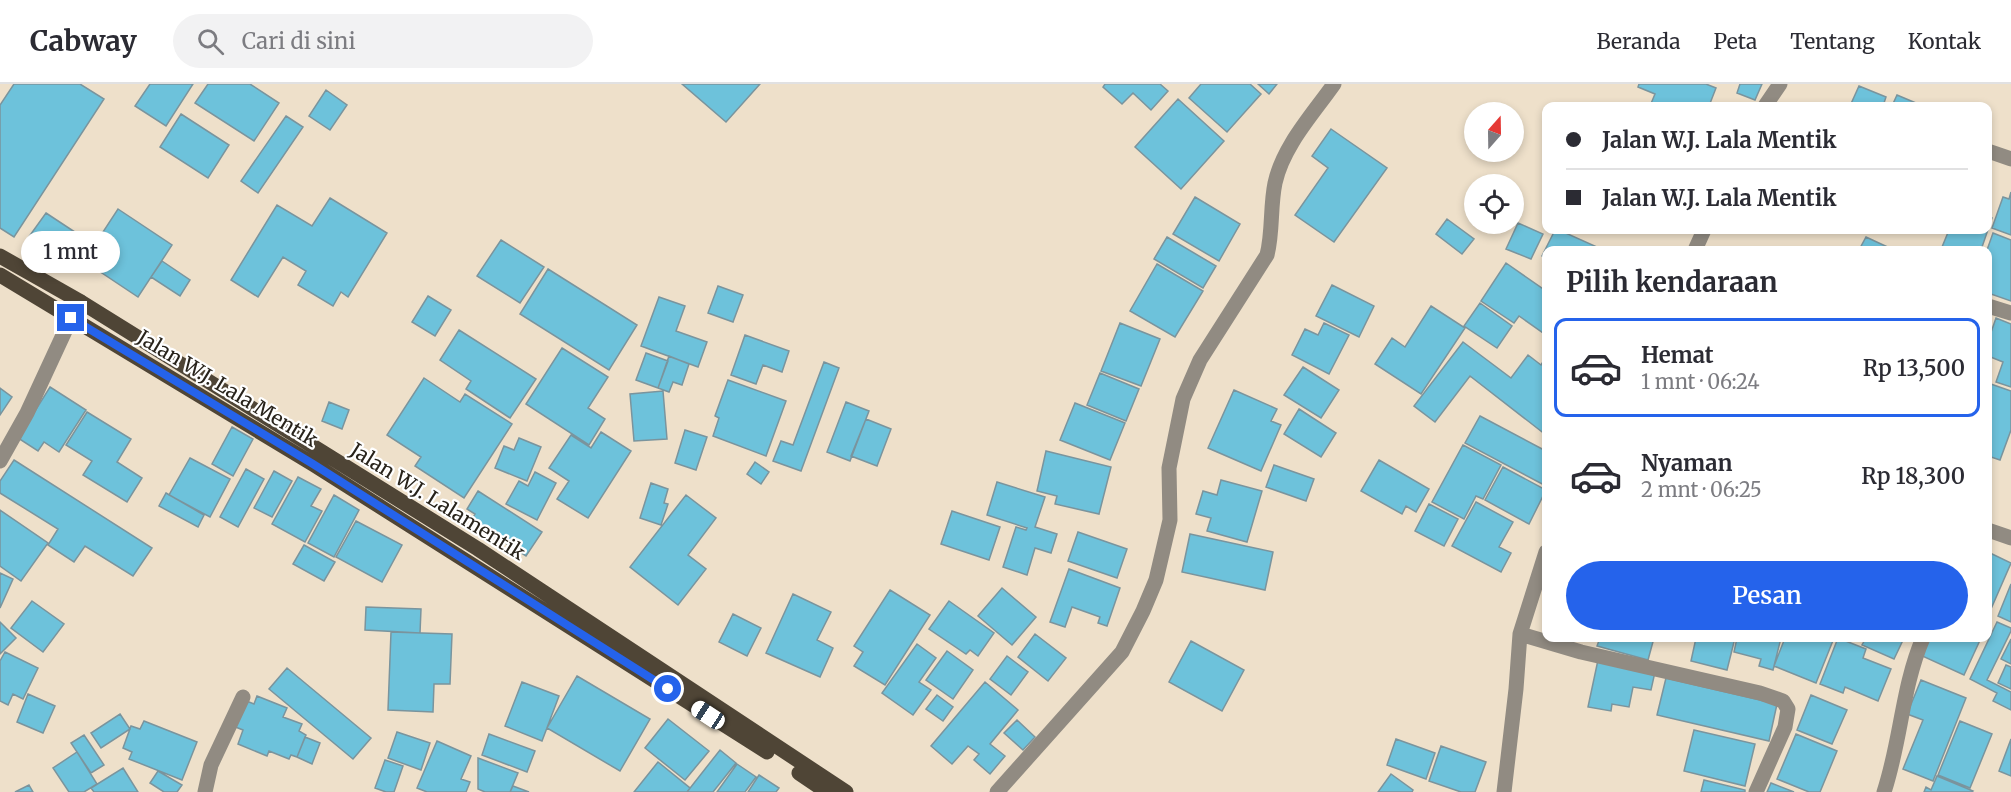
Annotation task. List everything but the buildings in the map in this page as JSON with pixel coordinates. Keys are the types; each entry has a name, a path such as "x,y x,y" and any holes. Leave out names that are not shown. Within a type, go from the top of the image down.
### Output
{"main road":[{"name":"Jalan W.J. Lalamentik","path":"0,256 81,302 478,549 846,792"},
{"name":"Jalan W.J. Lala Mentik","path":"0,275 420,531 827,792"}],"street":[{"path":"997,792 1122,652 1143,611 1156,580 1170,520 1169,468 1183,399 1200,360 1267,255 1272,238 1271,204 1276,179 1290,147 1334,84"},
{"path":"1769,102 1780,84"},
{"path":"1992,153 2011,159"},
{"path":"0,461 27,413 71,318 81,302"},
{"path":"1992,307 2011,313"},
{"path":"1992,531 2011,538"},
{"path":"1504,792 1520,634 1542,565"},
{"path":"1520,634 1542,640"},
{"path":"1547,642 1581,652 1760,693 1783,701 1788,709 1785,727 1756,792"},
{"path":"1884,792 1898,742 1904,703 1922,642"},
{"path":"205,792 211,765 243,697"}],"route":[{"path":"71,318 313,464 668,689"}]}
